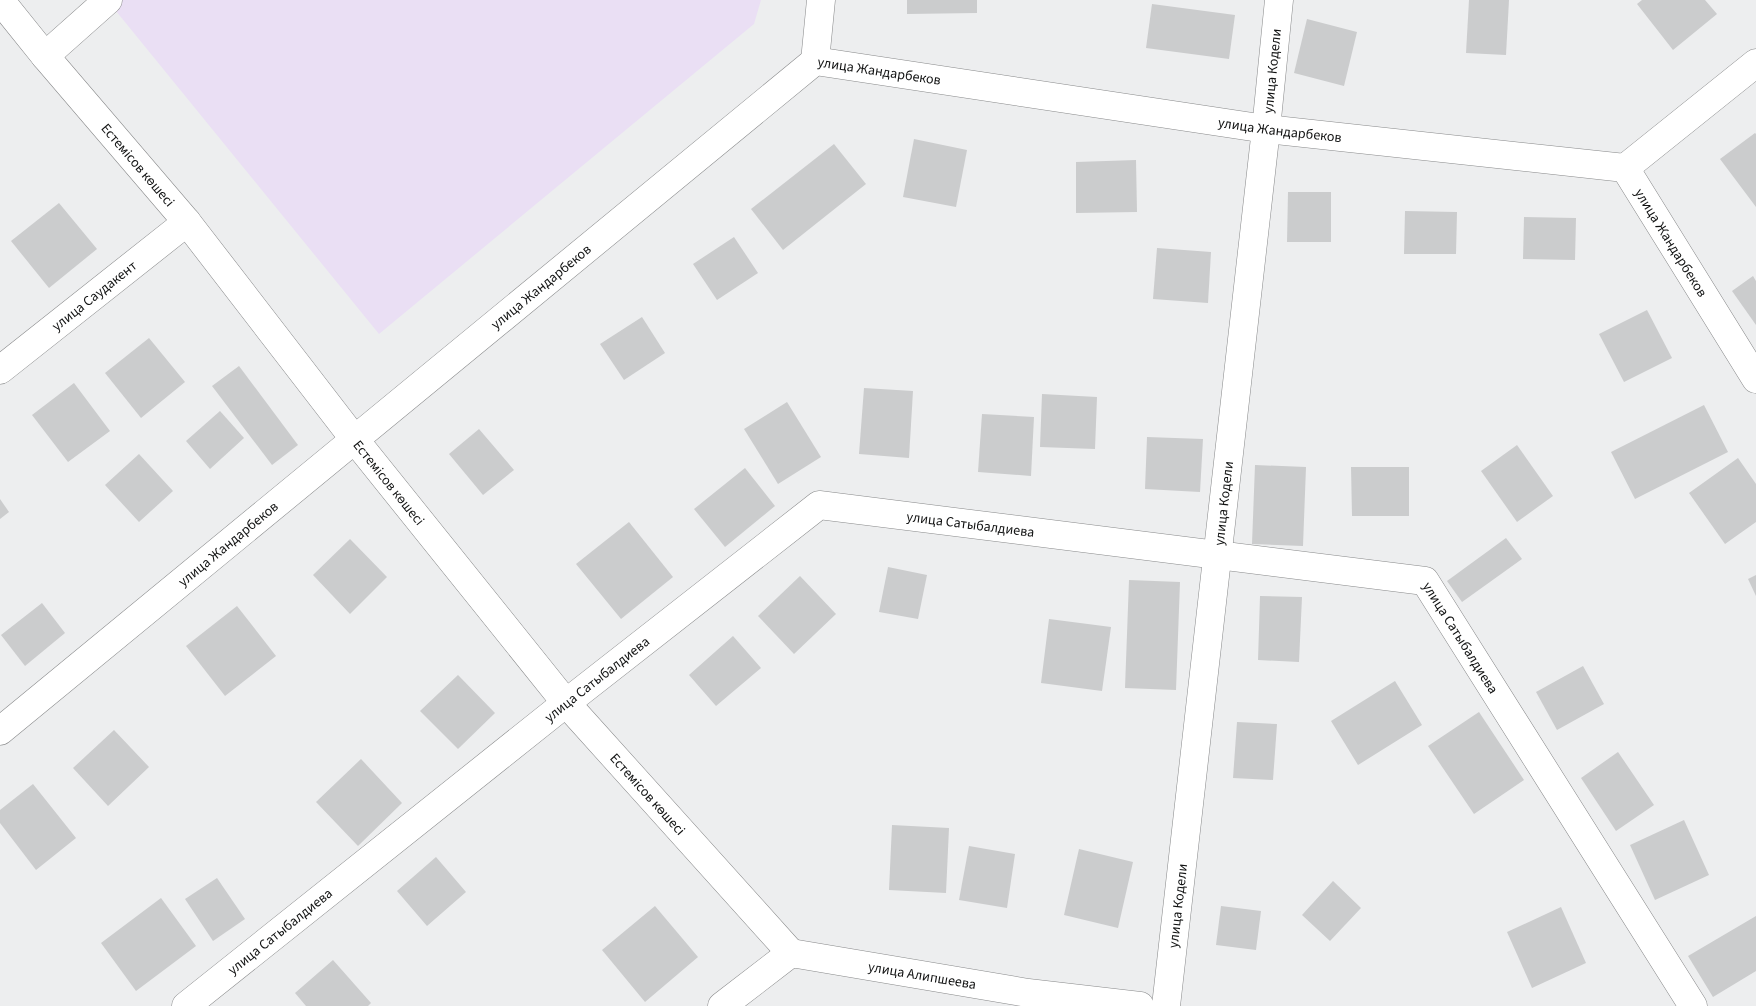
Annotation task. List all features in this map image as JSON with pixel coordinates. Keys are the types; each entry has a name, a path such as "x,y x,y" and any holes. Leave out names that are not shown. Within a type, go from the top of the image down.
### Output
{"street":[{"name":"Естемісов көшесі","path":"0,0 187,222 355,440 566,703 791,953"},
{"path":"46,56 108,0"},
{"path":"815,61 821,0"},
{"name":"улица Кодели","path":"1166,1006 1279,0"},
{"name":"улица Жандарбеков","path":"0,731 815,61 1266,129 1625,168 1756,379"},
{"path":"1625,168 1756,63"},
{"name":"улица Саудакент","path":"0,370 187,222"},
{"name":"улица Сатыбалдиева","path":"186,1006 566,703 819,505 1425,581 1693,1006"},
{"path":"722,1006 791,953"},
{"name":"улица Алипшеева","path":"791,953 1027,1000 1140,1006"}],"shaded area":[{"path":"107,0 761,0 754,24 379,334"}],"building":[{"path":"907,0 977,0 977,13 907,14"},
{"path":"1469,0 1509,0 1506,55 1466,53"},
{"path":"1642,0 1705,0 1717,14 1673,50 1637,4"},
{"path":"1152,4 1235,15 1229,59 1146,48"},
{"path":"1307,19 1357,32 1344,86 1294,73"},
{"path":"1756,134 1756,207 1720,159"},
{"path":"914,139 967,150 956,207 903,197"},
{"path":"834,144 866,184 783,250 751,209"},
{"path":"1136,160 1137,212 1076,213 1076,162"},
{"path":"1288,192 1331,192 1331,242 1287,242"},
{"path":"59,203 97,249 49,288 11,241"},
{"path":"1405,211 1457,212 1456,254 1404,254"},
{"path":"1524,217 1576,218 1575,260 1523,259"},
{"path":"734,237 758,273 717,300 693,264"},
{"path":"1157,248 1211,252 1208,303 1153,299"},
{"path":"1753,276 1756,281 1756,325 1732,291"},
{"path":"1647,310 1672,358 1624,382 1599,334"},
{"path":"642,317 665,353 624,380 600,344"},
{"path":"149,338 185,382 141,418 105,373"},
{"path":"239,366 298,445 272,465 212,386"},
{"path":"74,383 110,431 68,462 32,415"},
{"path":"864,388 913,391 909,458 859,454"},
{"path":"1042,394 1097,397 1095,449 1040,447"},
{"path":"787,402 821,457 778,484 744,429"},
{"path":"1704,405 1728,452 1635,499 1611,452"},
{"path":"220,411 244,438 210,469 186,441"},
{"path":"982,414 1034,417 1031,476 978,472"},
{"path":"479,429 514,470 483,495 449,454"},
{"path":"1147,437 1203,439 1200,492 1145,489"},
{"path":"1517,445 1553,496 1517,522 1481,471"},
{"path":"139,454 173,491 139,522 105,485"},
{"path":"1738,458 1756,484 1756,522 1725,544 1689,493"},
{"path":"1255,465 1306,467 1303,546 1252,544"},
{"path":"1351,467 1409,467 1409,516 1352,516"},
{"path":"745,468 775,506 725,547 694,509"},
{"path":"0,499 9,512 0,519"},
{"path":"629,522 673,577 621,619 576,564"},
{"path":"1506,538 1522,559 1462,602 1447,581"},
{"path":"350,539 387,577 350,614 313,575"},
{"path":"888,567 927,575 918,619 879,612"},
{"path":"1756,575 1756,596 1748,579"},
{"path":"800,576 836,614 794,654 758,616"},
{"path":"1129,580 1180,582 1176,690 1125,688"},
{"path":"1260,596 1302,597 1299,662 1258,660"},
{"path":"42,603 65,633 25,666 1,635"},
{"path":"237,606 276,656 225,696 186,646"},
{"path":"1049,619 1111,627 1102,691 1041,683"},
{"path":"733,636 761,668 716,706 689,675"},
{"path":"1583,666 1604,704 1557,730 1536,692"},
{"path":"458,675 495,713 458,749 420,711"},
{"path":"1395,681 1422,725 1358,765 1331,721"},
{"path":"1479,712 1524,780 1474,814 1428,746"},
{"path":"1237,722 1277,724 1273,780 1233,778"},
{"path":"114,730 149,767 108,806 73,768"},
{"path":"1618,752 1654,805 1616,831 1581,778"},
{"path":"361,759 402,803 358,846 316,802"},
{"path":"33,784 76,838 36,870 0,823 0,810"},
{"path":"1684,820 1709,875 1655,900 1630,845"},
{"path":"892,825 949,828 946,893 889,890"},
{"path":"969,846 1015,854 1007,908 959,900"},
{"path":"1079,849 1133,862 1118,928 1064,915"},
{"path":"436,857 466,892 427,926 397,891"},
{"path":"217,878 245,919 213,941 185,899"},
{"path":"1333,881 1361,908 1330,941 1302,915"},
{"path":"161,898 196,946 136,991 101,943"},
{"path":"655,906 698,957 645,1002 602,950"},
{"path":"1221,906 1261,911 1256,950 1216,945"},
{"path":"1561,907 1586,963 1532,988 1507,932"},
{"path":"1756,916 1756,971 1713,997 1688,956"},
{"path":"333,960 371,1003 368,1006 306,1006 295,993"}]}
